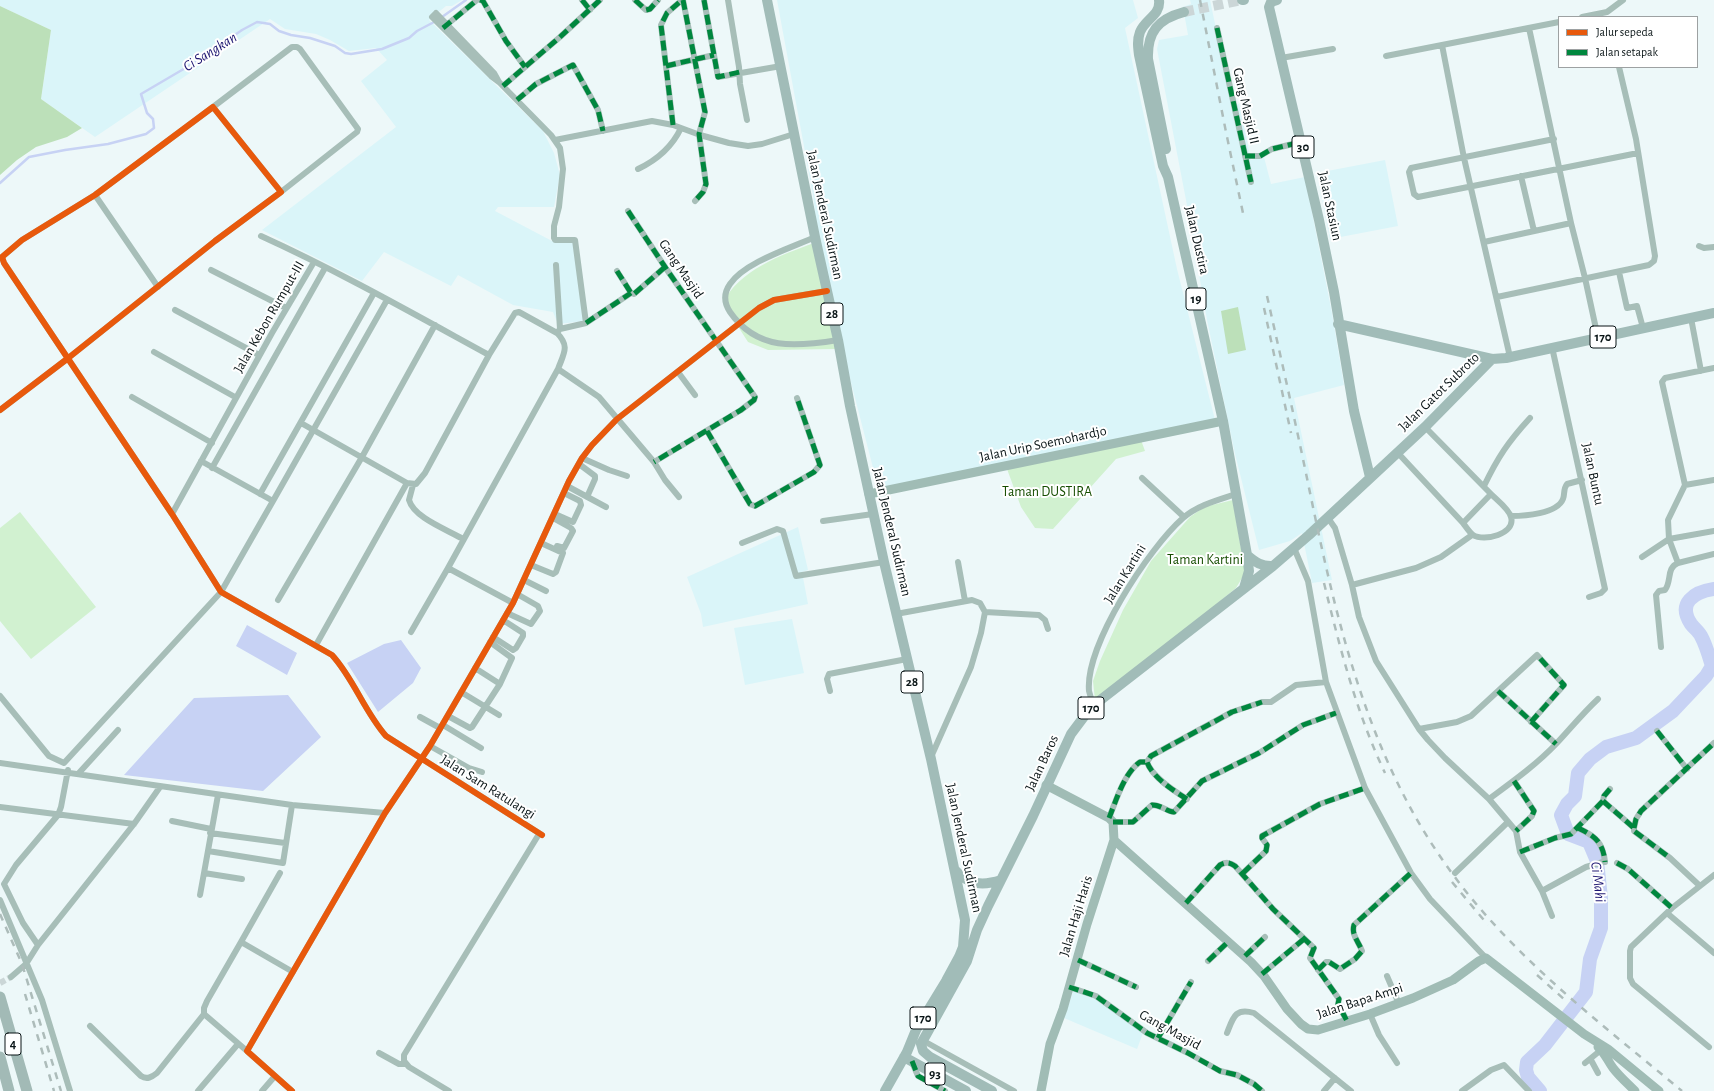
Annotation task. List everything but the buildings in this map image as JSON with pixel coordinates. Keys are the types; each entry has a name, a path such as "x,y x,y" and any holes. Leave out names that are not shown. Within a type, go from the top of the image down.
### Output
{"highway":[{"name":"4","path":"0,997 27,1091"},
{"name":"4","path":"0,1058 9,1091"}],"main road":[{"name":"Jalan Jenderal Sudirman","path":"767,0 873,514 931,759 942,820 955,870 965,920 962,947 959,958 913,1034 908,1059"},
{"name":"Jalan Stasiun","path":"1274,1 1269,7 1282,58 1334,292 1338,324 1354,411 1370,477"},
{"name":"Jalan Dustira","path":"1159,5 1140,31 1138,44 1163,166 1168,177 1223,421 1247,555 1249,571 1244,588"},
{"path":"1168,177 1169,165 1148,49 1155,28 1164,20 1173,15 1184,12"},
{"name":"Jalan Gatot Subroto","path":"1273,566 1328,518 1425,427 1476,377 1492,359 1510,357 1714,313"},
{"path":"1338,324 1492,359"},
{"path":"1472,354 1477,360 1479,366 1476,377"},
{"path":"1247,555 1263,566 1273,566"},
{"name":"Jalan Baros","path":"922,1040 947,1000 968,961 981,920 1033,816 1046,785 1071,734 1094,705 1273,566"},
{"path":"955,870 964,879 974,883 989,884 1001,880"},
{"path":"965,920 973,924 981,920"},
{"name":"93","path":"922,1040 922,1048 926,1054 992,1091"},
{"path":"908,1059 912,1055 931,1064 946,1066"},
{"name":"93","path":"908,1059 966,1091"},
{"name":"170","path":"887,1090 908,1059"}],"street":[{"path":"444,26 477,0"},
{"path":"480,0 506,41 525,67"},
{"path":"582,0 590,10"},
{"path":"501,84 525,67 600,0"},
{"path":"635,0 646,10 650,9 658,0"},
{"path":"673,125 660,25 667,13 683,0 705,114 699,134 706,184 703,192 694,201"},
{"path":"704,0 718,77 781,66"},
{"path":"728,0 740,72 740,84 747,120"},
{"path":"1590,16 1607,14 1623,0"},
{"path":"435,16 470,52 490,76 501,84 556,140 560,148 563,169 559,206 554,226 554,238 555,240 575,240 586,323"},
{"path":"1386,56 1558,22"},
{"name":"Gang Masjid II","path":"1217,28 1245,156 1260,156 1272,148 1301,142"},
{"path":"1529,28 1571,223 1598,338"},
{"path":"1442,45 1464,158 1510,357"},
{"path":"0,410 68,359 215,241 281,192 357,132 358,129 300,49 297,47 292,47 95,195 22,240 2,257 4,263 68,359 172,514 221,592"},
{"path":"1282,58 1333,49"},
{"path":"666,66 714,55"},
{"path":"517,100 536,84 573,65 598,110 603,131"},
{"path":"1497,297 1619,272 1649,265 1654,261 1655,256 1638,153 1620,68"},
{"path":"213,107 281,192"},
{"path":"556,140 652,121 673,125 729,143 748,146 762,144 794,134"},
{"path":"638,169 652,162 673,143 681,128"},
{"path":"1554,139 1411,168 1409,172 1414,194 1418,197 1638,153"},
{"path":"1245,156 1251,182"},
{"path":"1521,176 1534,231"},
{"path":"95,195 158,287"},
{"name":"Gang Masjid","path":"628,211 755,398 741,410 707,431"},
{"path":"1484,242 1571,223"},
{"path":"261,236 314,262"},
{"path":"815,237 780,251 741,273 730,284 724,297 727,308 738,324 761,340 772,343 810,345 838,340"},
{"path":"1700,246 1704,248 1714,247"},
{"name":"Jalan Kebon Rumput-III","path":"172,514 259,355 314,262 489,355"},
{"path":"411,632 558,369 563,357 565,346 564,340 559,331 556,265"},
{"path":"301,423 410,484 419,482 489,355 516,312 519,312 559,331 586,323 631,293 634,294 665,267"},
{"path":"212,468 325,268"},
{"path":"211,270 286,308"},
{"path":"617,272 631,293"},
{"path":"1619,272 1627,308 1637,306 1642,328"},
{"path":"247,1051 385,813 422,760 513,603 567,486 580,461 592,445 617,419 759,308 774,300 827,291"},
{"path":"260,494 374,293"},
{"path":"64,763 221,592 387,300"},
{"path":"175,310 259,355"},
{"path":"1691,318 1701,371"},
{"path":"278,600 362,457 435,325"},
{"name":"Jalan Buntu","path":"1552,347 1605,589 1601,593 1589,597"},
{"path":"154,352 235,398"},
{"path":"1678,563 1669,538 1668,520 1686,485 1662,382 1665,378 1714,368"},
{"path":"558,369 600,397 654,462 665,480 679,497"},
{"path":"678,372 695,395"},
{"path":"132,397 212,442"},
{"path":"654,462 707,431 750,504 755,506 814,472 820,465 797,398"},
{"path":"1484,486 1498,458 1508,443 1530,418"},
{"name":"Jalan Urip Soemohardjo","path":"869,494 1223,421"},
{"path":"1397,452 1463,523 1472,535 1487,538 1504,532 1509,528 1511,516 1484,486 1425,427"},
{"path":"201,461 273,501"},
{"path":"580,461 627,476"},
{"path":"580,461 595,476 587,497"},
{"path":"1142,478 1184,517"},
{"path":"1511,516 1539,514 1550,510 1562,501 1567,484 1582,480"},
{"path":"1686,485 1714,480"},
{"path":"410,484 409,500 414,508 423,517 463,539"},
{"path":"316,645 410,484"},
{"path":"567,486 606,507"},
{"path":"554,516 573,522 581,505 578,500 564,493"},
{"name":"Jalan Kartini","path":"1094,705 1089,691 1094,661 1104,633 1128,587 1145,561 1166,535 1184,517 1200,507 1236,494"},
{"path":"1463,523 1491,494"},
{"path":"823,521 873,514"},
{"path":"542,542 564,548 573,531 554,516"},
{"path":"1328,518 1335,528 1352,586 1359,617 1376,661 1419,728 1445,758 1489,799 1516,831 1520,852 1542,891 1552,916"},
{"path":"742,543 777,529 781,530 785,535 794,575 796,576 884,562"},
{"path":"1642,557 1669,538 1714,531"},
{"path":"1352,586 1416,568 1441,557 1472,535"},
{"path":"531,565 553,574 556,572 563,554 542,542"},
{"path":"1294,548 1308,581 1326,682 1336,713 1365,788 1411,873 1430,899 1486,958 1584,1034 1601,1050 1611,1066 1635,1091"},
{"path":"1661,647 1656,595 1659,591 1665,590 1668,587 1669,574 1672,567 1678,563 1714,554"},
{"path":"958,562 965,601"},
{"path":"448,568 513,603"},
{"path":"524,580 546,592"},
{"name":"Jalan Sam Ratulangi","path":"221,592 332,655 342,666 369,712 386,736 541,834 406,1051 403,1058 406,1064"},
{"path":"507,613 531,624 540,611 538,606 517,594"},
{"path":"896,614 972,600 980,603 985,612 981,633 971,667 931,759"},
{"path":"985,612 1039,615 1045,620 1048,629"},
{"path":"492,639 511,650 516,648 523,634 503,620"},
{"path":"448,716 470,728 473,726 500,684 512,658 492,639"},
{"path":"1419,728 1465,719 1471,716 1537,655 1564,685 1531,722"},
{"path":"830,691 827,679 829,674 907,659"},
{"path":"475,668 500,684"},
{"path":"1147,762 1152,756 1232,712 1262,702 1272,702 1296,685 1326,682"},
{"path":"461,692 499,715"},
{"path":"1498,692 1556,744"},
{"path":"0,696 48,756 64,763 68,773 58,815 16,865 4,884 23,924 38,945"},
{"path":"1489,799 1514,781 1556,744 1580,716 1598,699"},
{"path":"1046,785 1111,820 1133,822 1152,805 1161,806 1173,812 1202,781 1259,754 1303,725 1336,713"},
{"path":"420,718 442,726 481,748"},
{"path":"78,774 118,730"},
{"path":"1657,731 1687,769"},
{"path":"1634,828 1636,819 1641,811 1714,743"},
{"path":"430,746 469,768 482,772"},
{"path":"1111,820 1121,788 1132,770 1140,762 1147,762"},
{"path":"1147,762 1148,767 1167,786 1186,799"},
{"path":"0,763 292,805 385,813"},
{"path":"1514,781 1534,811 1532,816 1516,831"},
{"path":"11,977 26,964 38,945 134,824 160,787"},
{"path":"1242,873 1266,851 1267,845 1262,836 1320,804 1365,788"},
{"path":"1520,852 1555,838 1565,837 1577,829 1604,801 1604,796 1610,789"},
{"path":"200,895 218,795"},
{"path":"1604,801 1634,828 1634,831 1670,858 1700,886"},
{"path":"208,851 283,862 292,805"},
{"path":"0,807 134,824"},
{"name":"Jalan Haji Haris","path":"1041,1091 1050,1044 1078,960 1114,840 1111,820"},
{"path":"172,821 211,831 285,843"},
{"path":"1455,874 1508,822"},
{"path":"1542,891 1586,867 1604,862 1604,853 1596,837 1577,829"},
{"name":"Jalan Bapa Ampi","path":"1114,840 1245,956 1262,974 1287,1009 1308,1029 1318,1030 1399,1004 1453,980 1479,961 1486,958"},
{"path":"1186,903 1220,865 1231,863 1314,948 1310,958 1339,999 1338,1004 1347,1021"},
{"path":"1617,863 1628,869 1672,908"},
{"path":"204,873 242,880"},
{"path":"90,1026 141,1076 147,1078 152,1077 157,1073 204,1014 204,1008 207,1001 280,873"},
{"path":"1318,970 1326,962 1329,962 1340,969 1355,959 1362,951 1354,935 1354,925 1411,873"},
{"path":"1709,1047 1633,984 1630,978 1630,951 1631,947 1672,908 1714,875"},
{"path":"0,900 42,1000 70,1091"},
{"path":"1667,913 1713,949"},
{"path":"1245,956 1265,937"},
{"path":"1262,974 1304,939"},
{"path":"1208,961 1229,941"},
{"path":"241,942 293,972"},
{"path":"1078,960 1136,987"},
{"path":"1387,976 1399,1004"},
{"path":"1158,1038 1191,982"},
{"name":"Gang Masjid","path":"1069,987 1096,996 1112,1006 1133,1024 1220,1071 1236,1075 1254,1084 1262,1091"},
{"path":"1226,1033 1232,1018 1239,1011 1246,1010 1254,1013 1351,1091"},
{"path":"204,1014 292,1091"},
{"path":"1370,1014 1379,1035 1397,1063"},
{"path":"1584,1034 1608,1049 1659,1091"},
{"path":"922,1040 1014,1091"},
{"path":"198,1091 238,1044"},
{"path":"1598,1073 1588,1062 1601,1050"},
{"path":"379,1053 399,1064 406,1064 449,1091"},
{"path":"908,1059 918,1076 945,1091"},
{"path":"1462,1091 1501,1065 1506,1066 1529,1091"},
{"path":"262,1091 275,1076"},
{"path":"1324,1091 1335,1078"}],"shaded area":[{"path":"0,0 462,0 452,6 446,6 429,20 543,131 554,153 560,175 554,207 498,207 495,211 552,241 574,241 585,321 558,324 553,312 513,305 458,275 451,286 384,252 362,281 262,230 396,127 361,81 387,60 376,48 349,51 316,34 285,29 270,19 95,137 41,99 51,30 0,6"},
{"path":"777,0 1133,0 1138,18 1125,28 1177,269 1215,420 879,491 821,266 813,195"},
{"path":"1190,0 1210,0 1232,105 1239,104 1251,160 1264,157 1271,184 1305,177 1332,313 1344,385 1294,398 1332,580 1312,583 1302,533 1290,541 1259,550 1235,454 1207,320 1157,49 1159,40 1188,35 1183,7 1191,4"},
{"path":"1385,160 1398,226 1330,239 1317,173"},
{"path":"798,527 808,570 802,572 808,604 703,627 701,614 687,577"},
{"path":"792,619 804,673 745,685 734,628"},
{"path":"1074,989 1096,997 1143,1033 1137,1049 1064,1018"}],"green space":[{"path":"0,6 51,30 41,99 82,128 67,137 36,147 17,160 0,175"},
{"path":"814,243 836,349 768,350 748,342 723,303 730,291 739,281 762,265"},
{"path":"1238,307 1246,350 1228,354 1221,311"},
{"name":"Taman DUSTIRA","path":"1141,440 1145,451 1116,459 1053,529 1035,528 1021,507 1007,469"},
{"name":"Taman Kartini","path":"1233,500 1245,573 1236,588 1095,700 1093,681 1100,661 1123,610 1151,561 1190,517 1204,507"},
{"path":"20,512 96,607 31,659 0,621 0,528"}],"water":[{"path":"247,625 297,653 287,675 236,646"},
{"path":"401,640 421,668 413,683 378,712 347,663 384,644"},
{"path":"288,695 321,737 263,791 124,775 194,698"}],"waterway":[{"name":"Ci Sangkan","path":"442,17 466,0"},
{"name":"Ci Sangkan","path":"0,183 29,157 108,144 146,134 154,128 153,119 147,113 141,94 199,60 242,30 257,22 270,24 279,31 291,35 310,38 335,46 345,53 351,54 382,49 409,38 417,31 436,21"},
{"name":"Ci Mahi","path":"1540,1091 1528,1077 1526,1070 1527,1062 1545,1045 1586,992 1590,959 1601,928 1601,898 1597,861 1589,842 1568,834 1561,815 1567,804 1575,796 1578,773 1590,759 1606,747 1636,738 1673,711 1706,676 1712,666 1710,658 1703,639 1691,624 1687,617 1686,610 1687,604 1694,596 1714,589"}],"tunnel":[{"path":"1184,12 1242,0"},
{"path":"0,983 11,977"}],"railway":[{"path":"1200,0 1244,218"},
{"path":"1267,296 1318,532 1342,631 1356,680 1373,727 1393,774 1417,819 1444,862 1469,895 1496,926 1525,956 1586,1012 1682,1091"},
{"path":"1264,308 1291,433"},
{"path":"1324,583 1357,703 1365,727 1385,773"},
{"path":"1452,882 1488,925"},
{"path":"0,914 22,964 61,1091"},
{"path":"1537,975 1565,1000"},
{"path":"25,994 54,1091"}],"marked path":[{"path":"443,28 477,0"},
{"path":"480,0 483,1 506,41 525,67"},
{"path":"582,0 590,10"},
{"path":"503,86 600,0"},
{"path":"635,0 646,10 650,9 658,0"},
{"path":"673,125 661,25 667,13 682,0"},
{"path":"683,0 705,112 699,134 706,184 703,192 695,201"},
{"path":"704,0 718,77 740,72"},
{"path":"1217,28 1251,182"},
{"path":"666,66 714,55"},
{"path":"517,100 536,84 573,65 598,110 603,131"},
{"path":"1245,156 1260,156 1272,149 1301,142"},
{"path":"628,211 755,397 754,400 741,410 654,462"},
{"path":"617,271 631,293 634,294 665,267"},
{"path":"586,323 631,293"},
{"path":"707,431 750,504 755,506 814,472 820,465 797,398"},
{"path":"1531,722 1564,685 1537,655"},
{"path":"1498,691 1556,744"},
{"path":"1187,799 1158,778 1147,762 1151,756 1232,712 1262,702"},
{"path":"1113,822 1133,822 1152,805 1174,812 1202,781 1259,753 1303,725 1336,713"},
{"path":"1657,731 1687,769"},
{"path":"1634,828 1636,819 1641,811 1714,743"},
{"path":"1109,818 1121,788 1129,773 1140,762 1147,762"},
{"path":"1514,781 1534,811 1532,816 1516,831"},
{"path":"1243,873 1266,851 1267,845 1262,836 1320,804 1365,788"},
{"path":"1520,852 1555,838 1571,834 1603,801 1604,796 1610,789"},
{"path":"1603,801 1634,828 1634,831 1670,858"},
{"path":"1578,828 1597,840 1602,849 1605,862"},
{"path":"1186,903 1220,865 1228,863 1235,866 1273,909 1314,948 1310,958 1339,999 1338,1004 1347,1021"},
{"path":"1617,863 1628,869 1672,908"},
{"path":"1318,970 1326,962 1329,962 1340,969 1355,959 1362,951 1354,935 1354,925 1411,873"},
{"path":"1245,956 1265,937"},
{"path":"1262,974 1304,939"},
{"path":"1208,961 1229,941"},
{"path":"1078,960 1136,987"},
{"path":"1158,1038 1191,982"},
{"path":"1069,987 1096,996 1147,1033 1220,1071 1237,1075 1254,1084 1262,1091"},
{"path":"912,1061 918,1076 945,1091"}],"cycle path":[{"path":"0,410 67,359 215,241 281,192 213,107 95,195 22,240 2,257 4,263 172,514 221,592 332,655 347,674 371,716 386,736 542,835"},
{"path":"292,1091 247,1051 385,813 430,746 513,603 569,481 582,458 592,445 617,419 759,308 774,300 827,291"}]}
